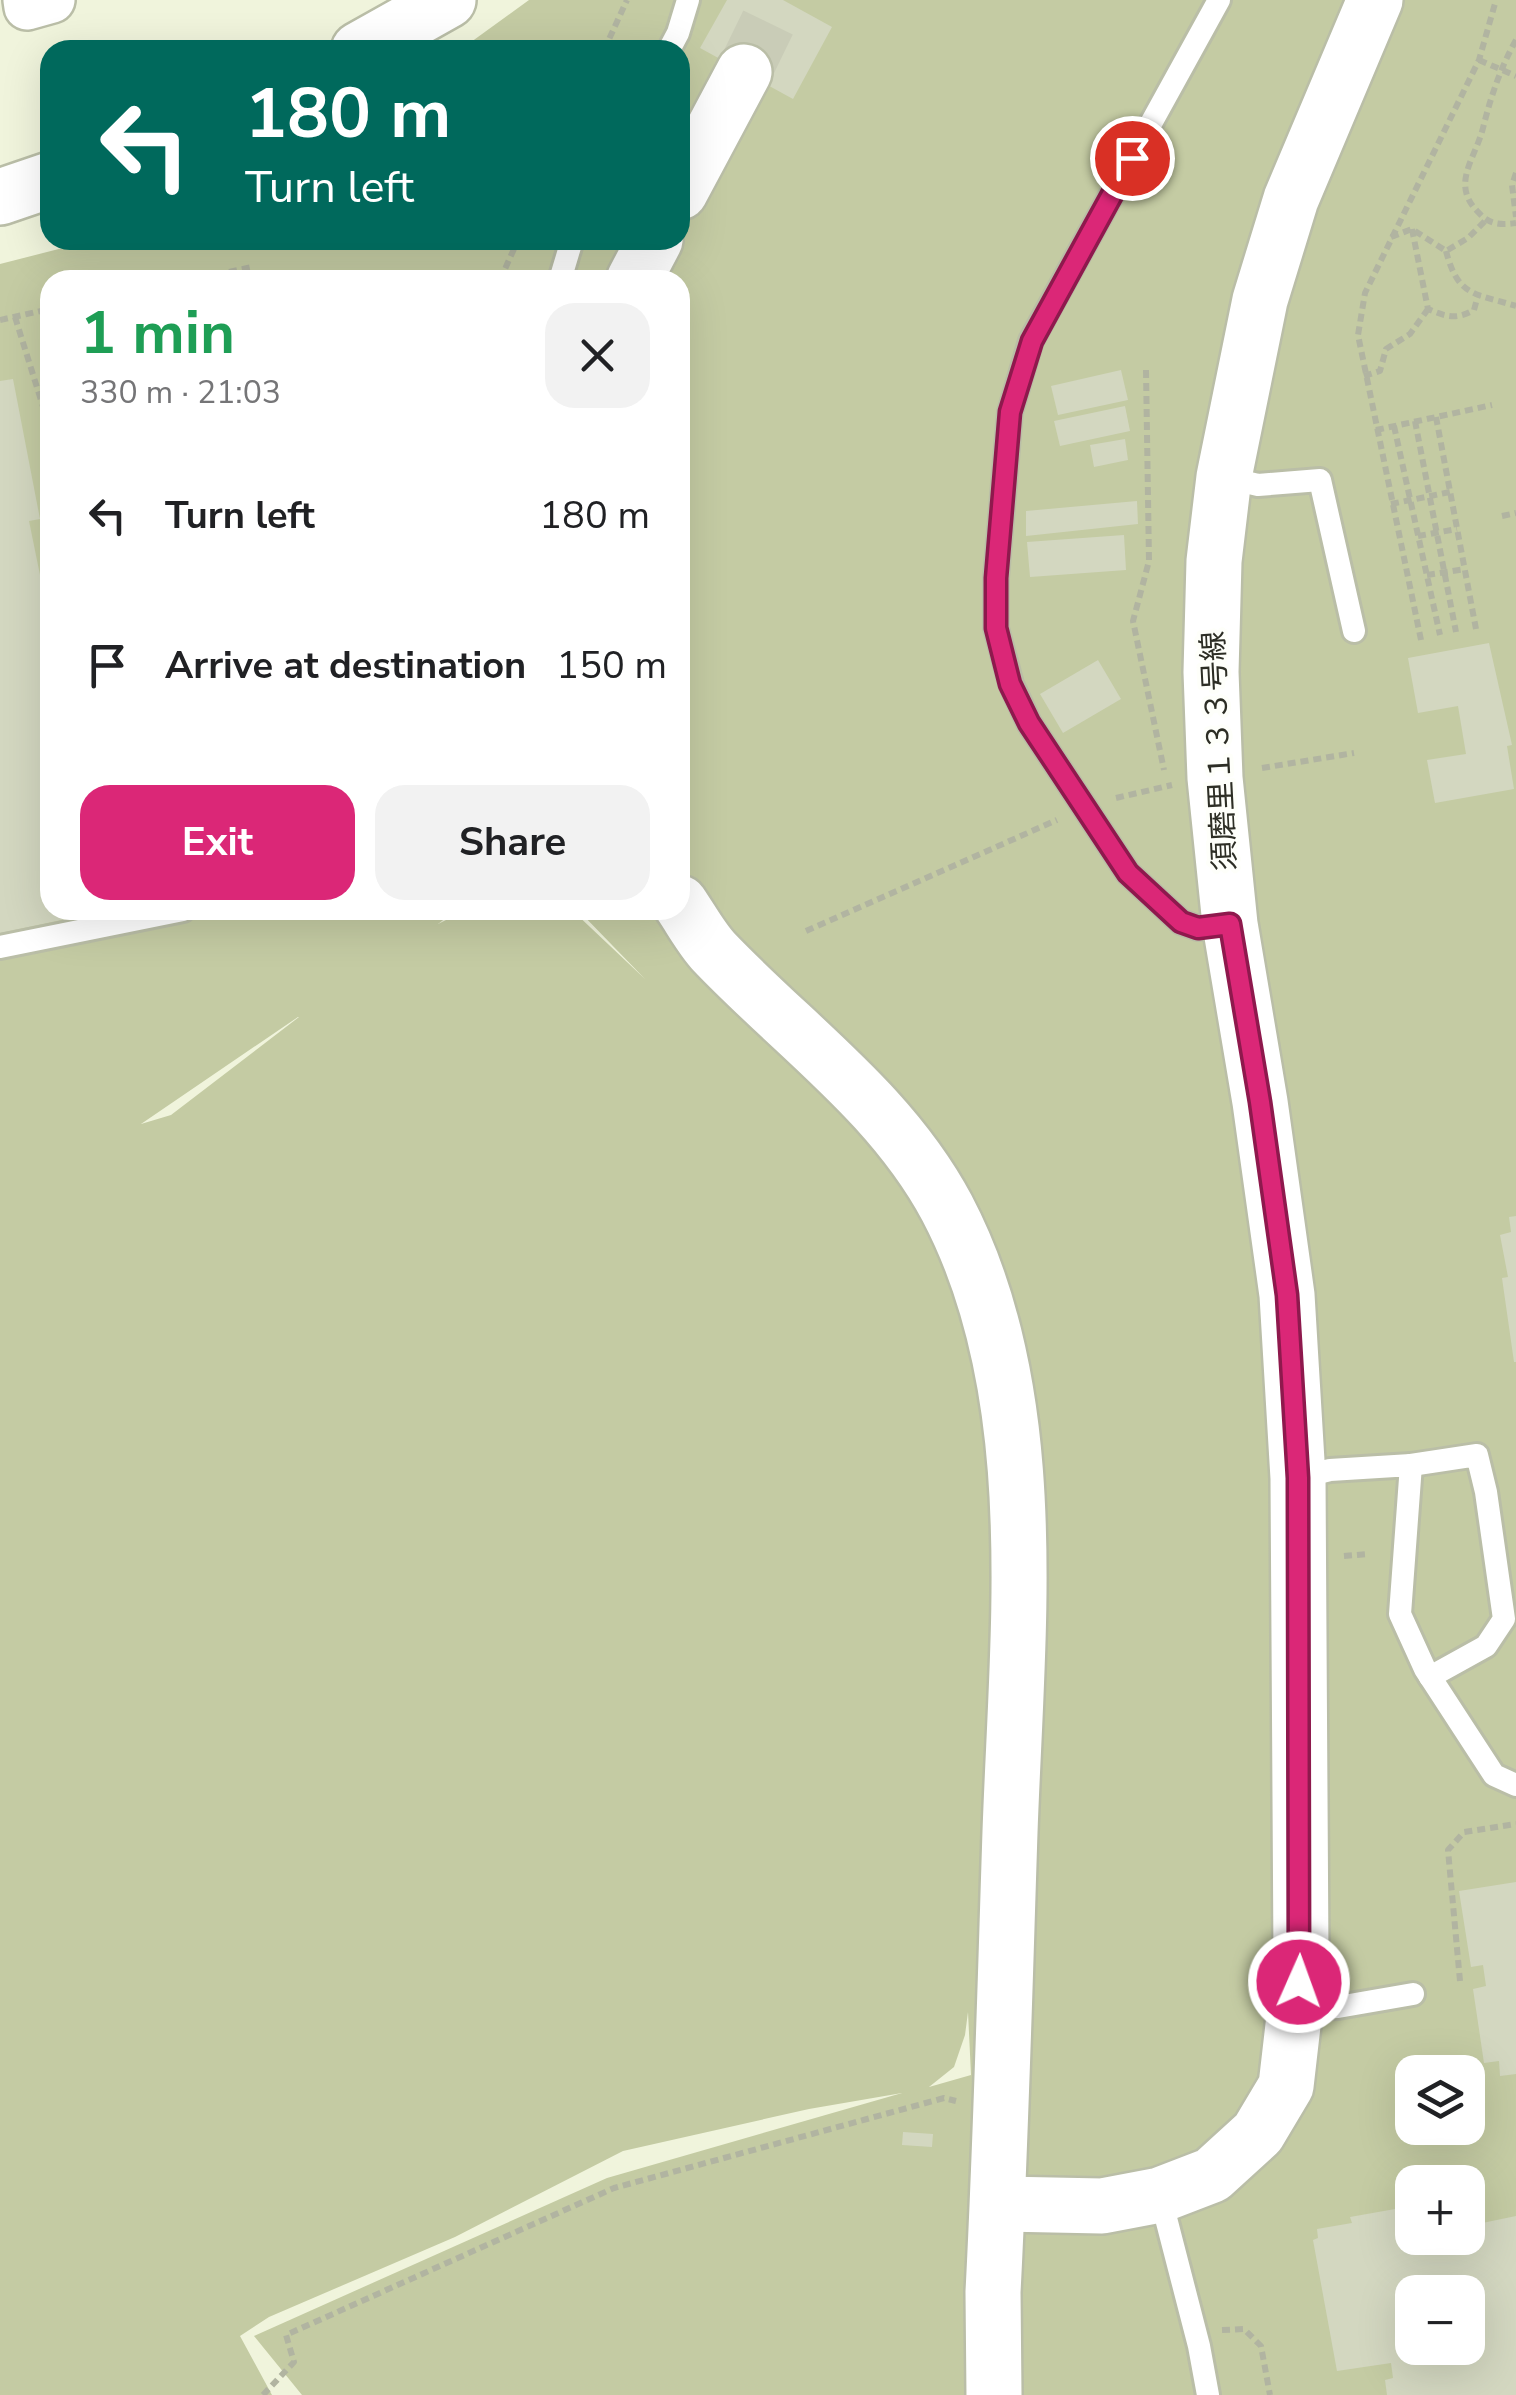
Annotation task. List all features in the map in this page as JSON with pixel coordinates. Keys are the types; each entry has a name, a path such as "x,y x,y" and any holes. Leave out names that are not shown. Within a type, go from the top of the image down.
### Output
{"street":[{"path":"26,0 27,6 52,0"},
{"path":"377,40 448,0"},
{"name":"須磨里１３３号線","path":"998,2204 1102,2206 1160,2195 1212,2175 1258,2133 1286,2086 1302,1956 1298,1478 1287,1295 1230,924 1215,778 1211,672 1214,561 1224,477 1260,300 1291,199 1376,0"},
{"path":"690,173 744,72"},
{"path":"0,198 40,184"},
{"path":"690,917 712,950 898,1130 947,1208 982,1290 997,1344 1014,1438 1018,1596 993,2292 994,2395"}],"lane":[{"path":"674,40 688,0"},
{"path":"1219,0 1032,341 1010,412 996,578 996,628 1010,684 1029,723 1128,873 1181,922 1198,928 1230,924"},
{"path":"1224,477 1258,485 1320,480 1354,631"},
{"path":"0,947 134,920"},
{"path":"1298,1478 1330,1470 1411,1465 1477,1455 1504,1619 1486,1646 1430,1677"},
{"path":"1411,1465 1400,1614 1430,1677 1494,1775 1516,1785"},
{"path":"1297,2010 1338,2008 1413,1994"},
{"path":"1160,2195 1200,2346 1208,2395"}],"path":[{"path":"609,40 627,0"},
{"path":"1421,640 1358,335 1365,293 1479,60 1496,0"},
{"path":"1516,40 1500,69 1464,184 1469,204 1486,220 1502,225 1516,220 1512,185 1516,172"},
{"path":"1479,60 1516,76"},
{"path":"1446,251 1468,238 1486,220"},
{"path":"1392,237 1412,228"},
{"path":"1412,228 1446,251 1452,275 1462,288 1516,306"},
{"path":"1364,376 1380,371 1386,350 1410,334 1428,309 1412,228"},
{"path":"238,270 252,267"},
{"path":"1428,309 1448,318 1461,317 1474,310 1478,295"},
{"path":"0,320 40,311"},
{"path":"15,316 40,397"},
{"path":"1146,370 1149,561 1133,620 1168,786"},
{"path":"1376,430 1492,405"},
{"path":"1436,417 1476,629"},
{"path":"1415,422 1456,632"},
{"path":"1394,426 1440,635"},
{"path":"1391,504 1450,492"},
{"path":"1502,516 1516,513"},
{"path":"1418,536 1457,529"},
{"path":"1427,575 1465,569"},
{"path":"1249,771 1354,754"},
{"path":"1100,801 1146,792"},
{"path":"806,931 1075,812"},
{"path":"1335,1557 1368,1554"},
{"path":"1460,1981 1448,1850 1464,1832 1516,1824"},
{"path":"263,2395 294,2362 286,2335 614,2188 944,2098 959,2102 962,2116"},
{"path":"1221,2330 1244,2329 1260,2346 1270,2395"}],"green space":[{"path":"529,0 1516,0 1516,2395 302,2395 254,2336 607,2178 902,2093 809,2109 623,2151 455,2237 269,2317 240,2336 272,2395 0,2395 0,264 55,250 690,250 690,40 474,40","holes":["298,1017 171,1115 141,1124","968,2012 971,2075 929,2087 954,2067"]}],"building":[{"path":"727,0 783,0 832,27 793,99 700,48"},
{"path":"1121,370 1128,400 1058,415 1051,386"},
{"path":"13,379 40,519 29,521 40,575 40,920 61,920 0,933 0,381"},
{"path":"1125,406 1130,431 1060,446 1054,421"},
{"path":"1125,439 1128,460 1094,467 1090,445"},
{"path":"1137,501 1138,524 1026,536 1026,511"},
{"path":"1124,535 1126,570 1030,577 1027,542"},
{"path":"1489,643 1512,745 1507,746 1514,789 1435,803 1427,760 1466,754 1458,706 1418,713 1408,658"},
{"path":"1098,660 1121,699 1063,733 1040,694"},
{"path":"1516,1216 1514,1362 1502,1278 1508,1277 1500,1235 1511,1232 1509,1217"},
{"path":"1516,1882 1516,2074 1500,2076 1499,2061 1485,2063 1473,1989 1486,1986 1483,1965 1471,1967 1459,1891"},
{"path":"903,2132 933,2134 932,2147 902,2145"},
{"path":"1395,2209 1395,2255 1485,2255 1485,2222 1516,2216 1516,2395 1387,2395 1385,2380 1393,2378 1391,2363 1337,2371 1313,2240 1318,2238 1317,2229 1352,2223 1350,2217"}],"tunnel":[{"path":"744,72 779,0"}],"route":[{"path":"1132,158 1032,341 1010,412 996,578 996,628 1010,684 1029,723 1128,873 1181,922 1198,928 1230,924 1287,1295 1298,1478 1302,1956 1299,1982"}]}
